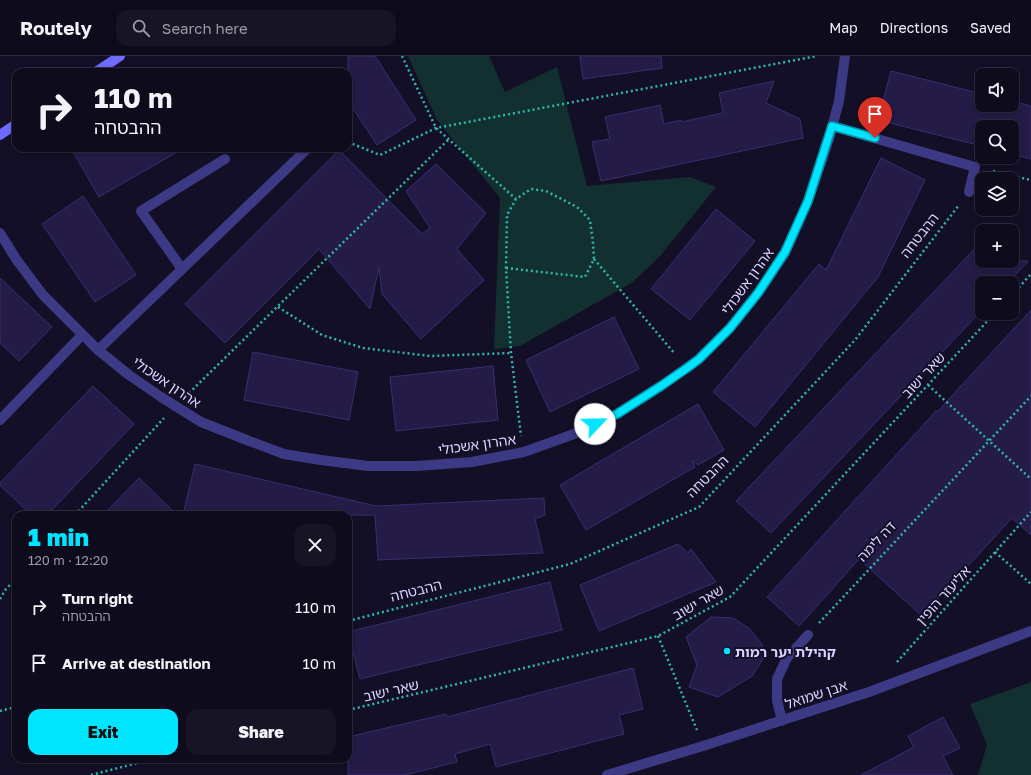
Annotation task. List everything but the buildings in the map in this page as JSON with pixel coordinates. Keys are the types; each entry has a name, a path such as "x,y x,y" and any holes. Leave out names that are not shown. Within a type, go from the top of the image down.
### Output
{"street":[{"path":"102,68 120,56"},
{"name":"אהרון אשכולי","path":"0,233 16,259 43,295 82,335 129,375 201,422 284,454 368,466 416,466 472,462 524,452 574,434 617,414 661,386 699,359 730,328 758,293 785,252 808,201 839,101 845,56"},
{"path":"832,126 975,167 970,188 975,187"},
{"path":"0,135 12,127"},
{"path":"98,350 304,152"},
{"path":"182,269 140,212 225,159"},
{"path":"0,420 82,335"},
{"name":"אבן שמואל","path":"607,775 782,721 869,692 1031,631"},
{"path":"782,721 777,700 777,679 787,658 808,635"}],"path":[{"path":"402,56 436,128 516,199"},
{"path":"352,144 380,155 436,128 818,56"},
{"path":"79,511 176,406 449,139"},
{"path":"975,167 1031,180"},
{"name":"ההבטחה","path":"352,620 570,564 699,508 855,340 970,188"},
{"path":"506,268 585,277 594,259 590,220 577,207 546,191 531,189 516,199 507,215 506,268 511,353 524,452"},
{"path":"594,259 687,368"},
{"path":"1019,287 1031,274"},
{"path":"278,306 322,335 363,348 430,356 511,353"},
{"name":"שאר ישוב","path":"352,709 658,636 730,597 988,320"},
{"path":"928,385 1031,480"},
{"name":"דה לימה","path":"808,635 1031,396"},
{"name":"אליעזר הופין","path":"896,663 1031,512"},
{"path":"995,552 1031,584"},
{"path":"0,599 12,583"},
{"path":"658,636 703,746"},
{"path":"0,711 12,708"},
{"path":"91,775 138,763"}],"green space":[{"path":"408,56 489,56 505,92 557,67 587,186 690,177 716,187 661,255 633,282 520,346 494,349 500,198 437,120"},
{"path":"1031,682 1031,775 978,775 987,745 970,704"}],"place":[{"name":"קהילת יער רמות","path":"727,651"}],"route":[{"path":"595,424 617,414 661,386 699,359 730,328 758,293 785,252 808,201 832,126 875,138"}]}
